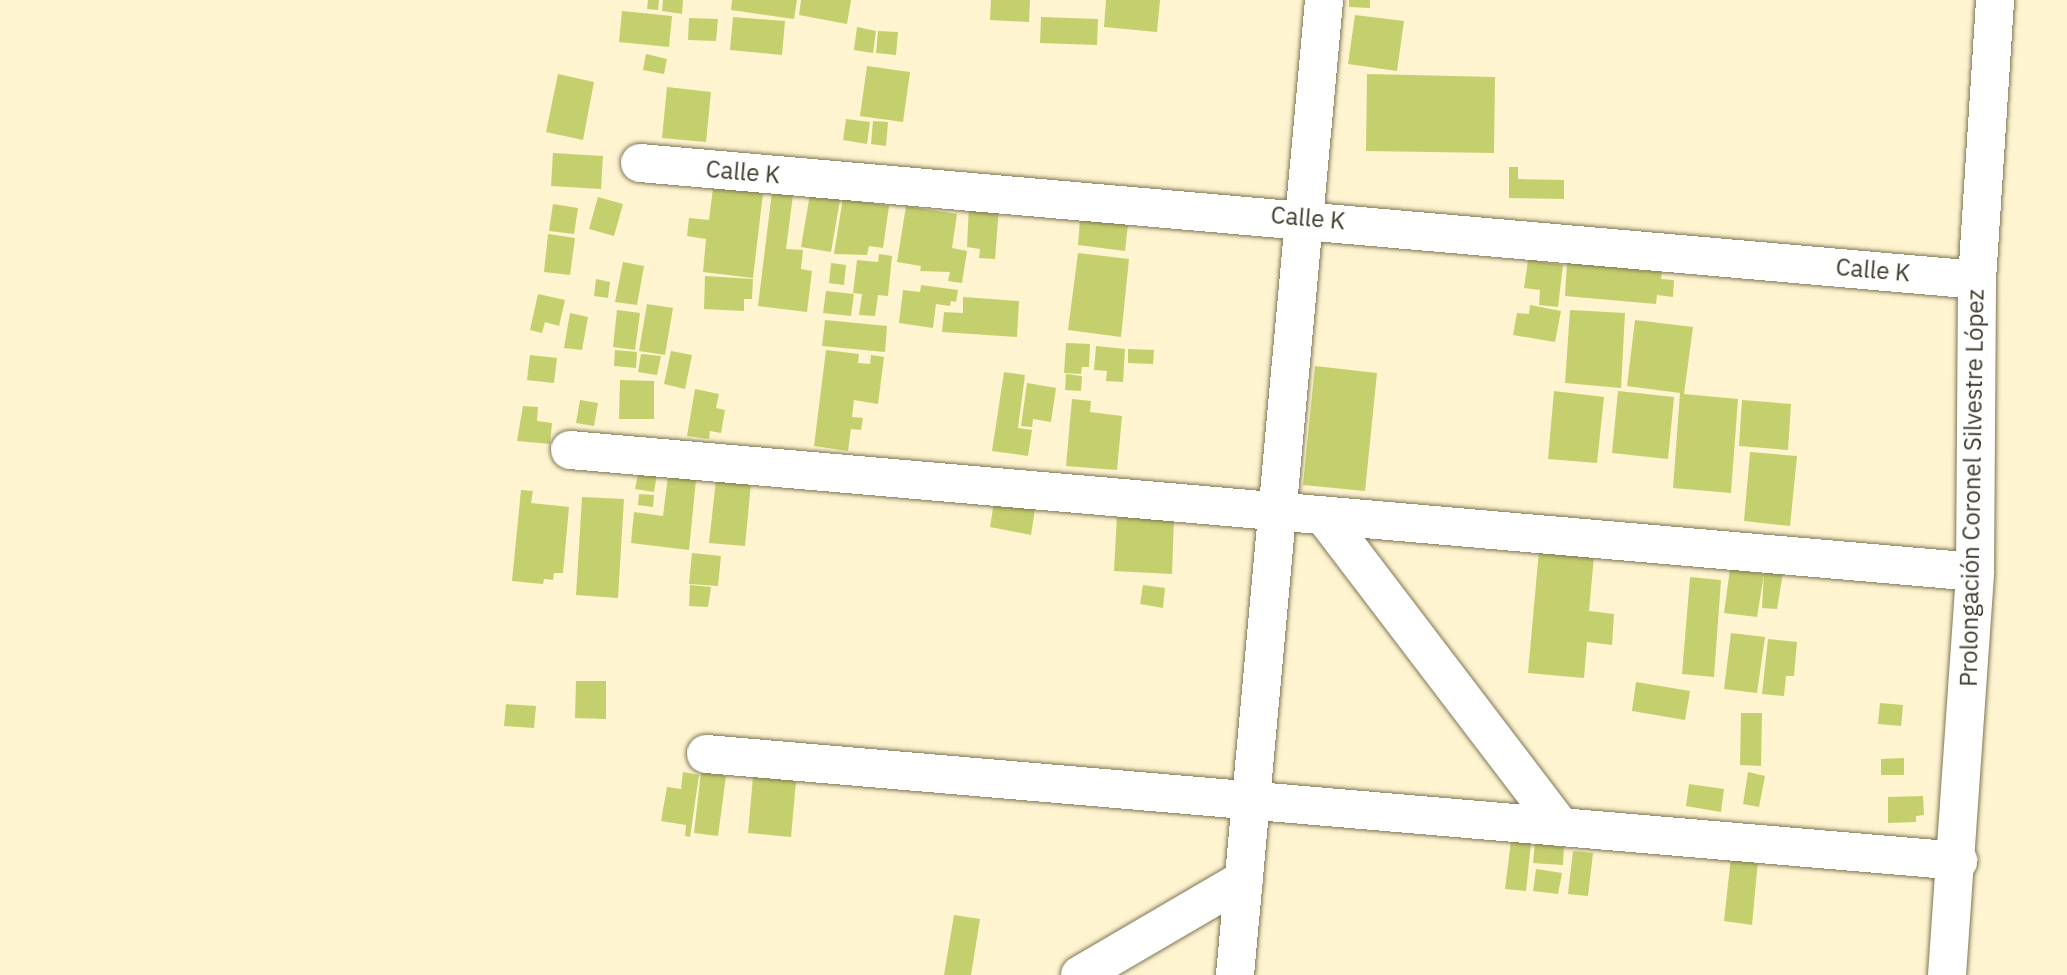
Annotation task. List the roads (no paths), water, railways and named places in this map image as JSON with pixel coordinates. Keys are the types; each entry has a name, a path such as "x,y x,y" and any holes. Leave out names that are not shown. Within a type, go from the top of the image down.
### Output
{"street":[{"path":"1235,975 1324,0"},
{"name":"Prolongación Coronel Silvestre López","path":"1947,975 1958,861 1975,572 1977,280 1995,0"},
{"name":"Calle K","path":"640,163 1304,218 1977,280"},
{"path":"570,450 1975,572"},
{"path":"1324,516 1561,827"},
{"path":"706,754 1958,861"},
{"path":"1080,975 1244,879"}]}
